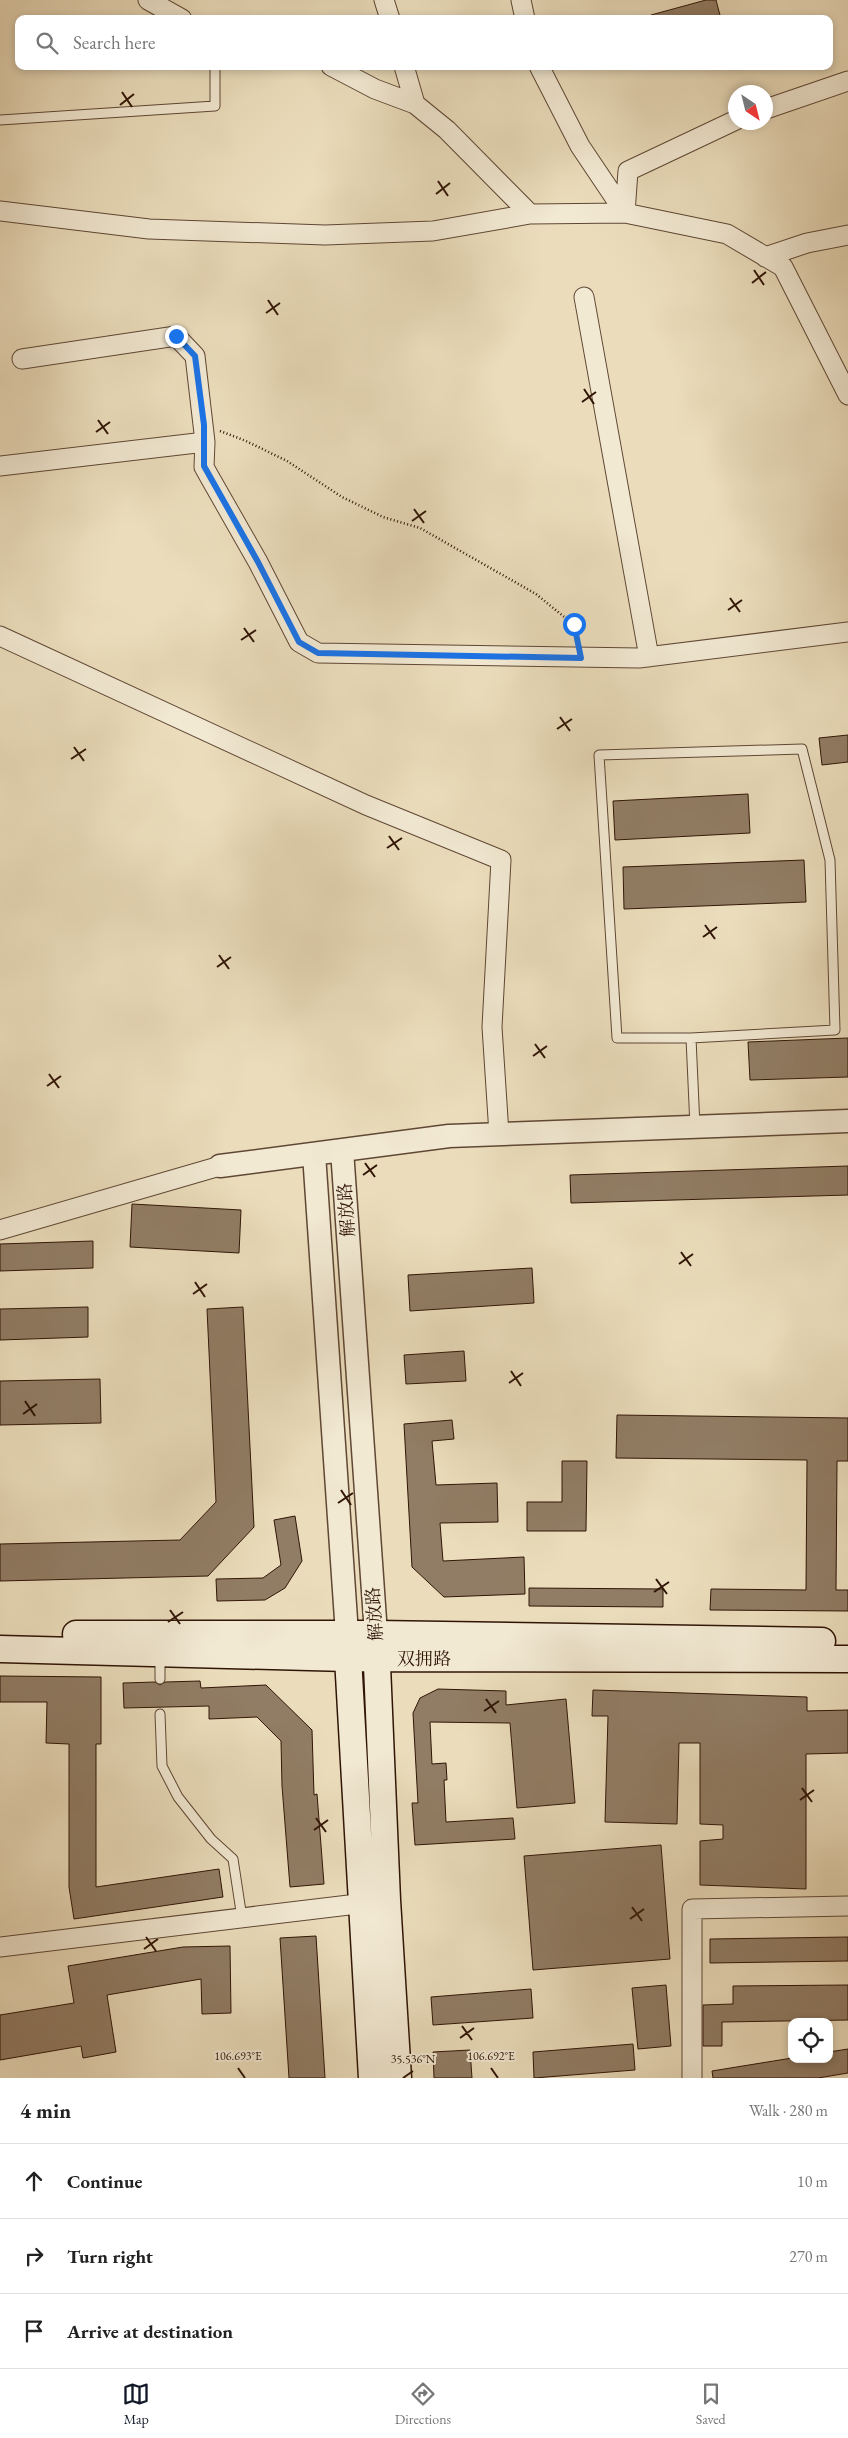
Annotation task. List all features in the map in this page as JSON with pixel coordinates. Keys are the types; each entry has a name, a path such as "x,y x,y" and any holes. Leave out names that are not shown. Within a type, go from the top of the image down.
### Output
{"main road":[{"name":"双拥路","path":"0,1633 347,1646 848,1642"},
{"name":"双拥路","path":"0,1649 160,1666 347,1646"},
{"name":"解放路","path":"347,1646 372,2078"},
{"name":"双拥路","path":"376,1646 848,1659"},
{"name":"解放路","path":"376,1646 387,1900 398,2078"}],"street":[{"path":"148,0 175,15"},
{"path":"384,0 389,15"},
{"path":"521,0 523,15"},
{"path":"339,70 375,89 415,104 447,130 530,214"},
{"path":"405,70 415,104"},
{"path":"541,70 580,146 625,213"},
{"path":"773,107 848,81"},
{"path":"625,213 628,171 728,124"},
{"path":"0,211 149,230 325,235 433,231 530,214 625,213 727,234 783,267 848,395"},
{"path":"765,257 807,243 848,235"},
{"path":"584,297 648,657"},
{"path":"22,359 176,336 195,356 205,434 204,466 258,562 299,642 318,653 581,658 648,657 848,632"},
{"path":"0,466 205,434"},
{"path":"0,636 366,804 501,860 492,1026 500,1134"},
{"path":"0,1230 220,1166 449,1136 848,1121"},
{"name":"解放路","path":"342,1150 376,1646"},
{"name":"解放路","path":"314,1154 347,1646"},
{"path":"0,1948 387,1900"},
{"path":"692,2078 692,1909 848,1906"}],"lane":[{"path":"0,120 214,106 215,70"},
{"path":"802,749 830,860 835,1030 691,1038 617,1038 598,755 802,749"},
{"path":"691,1038 695,1127"},
{"path":"160,1714 162,1766 178,1797 211,1839 233,1859 242,1918"}],"path":[{"path":"205,434 246,441 287,461 342,497 383,517 420,528 536,594 574,624 581,658"}],"building":[{"path":"706,0 716,0 720,15 651,15"},
{"path":"848,735 848,762 822,765 819,738"},
{"path":"748,794 750,833 615,840 613,801"},
{"path":"804,860 806,902 624,909 623,867"},
{"path":"848,1038 848,1077 750,1080 748,1042"},
{"path":"848,1166 848,1195 571,1203 570,1175"},
{"path":"132,1204 241,1210 239,1253 130,1247"},
{"path":"93,1241 93,1268 0,1271 0,1244"},
{"path":"532,1268 534,1303 410,1311 408,1275"},
{"path":"88,1307 88,1337 0,1340 0,1309"},
{"path":"243,1307 254,1527 208,1576 0,1581 0,1544 180,1540 216,1502 207,1309"},
{"path":"464,1351 466,1381 406,1384 404,1355"},
{"path":"100,1379 101,1423 0,1425 0,1381"},
{"path":"617,1415 848,1418 848,1461 837,1461 836,1590 848,1590 848,1611 710,1610 711,1589 806,1590 807,1460 616,1458"},
{"path":"452,1420 454,1439 432,1441 436,1485 497,1483 498,1522 440,1523 443,1561 524,1557 525,1594 444,1597 412,1567 404,1424"},
{"path":"562,1461 587,1461 586,1531 527,1531 527,1502 562,1502"},
{"path":"295,1516 302,1561 285,1588 265,1600 217,1601 216,1579 263,1578 281,1565 274,1520"},
{"path":"529,1588 663,1589 663,1607 529,1606"},
{"path":"0,1676 101,1677 101,1744 96,1744 96,1887 219,1869 223,1897 74,1919 69,1887 69,1744 46,1743 47,1702 0,1702"},
{"path":"200,1681 201,1688 266,1685 312,1730 314,1795 317,1794 324,1884 290,1887 282,1786 281,1741 257,1717 209,1719 209,1706 124,1708 123,1683 155,1682 160,1685 165,1682"},
{"path":"438,1689 506,1691 506,1705 566,1699 575,1803 517,1808 510,1723 430,1722 432,1764 446,1763 447,1780 444,1780 446,1822 513,1818 515,1839 415,1845 412,1803 418,1803 413,1713 420,1698"},
{"path":"593,1690 807,1697 807,1711 848,1710 848,1753 806,1754 806,1889 700,1885 700,1841 723,1839 723,1825 700,1824 700,1743 679,1743 677,1824 605,1822 608,1716 592,1716"},
{"path":"661,1845 670,1959 533,1970 524,1856"},
{"path":"316,1936 325,2078 289,2078 280,1938"},
{"path":"848,1937 848,1961 710,1963 710,1939"},
{"path":"230,1946 231,2013 202,2014 201,1979 107,1995 116,2052 83,2058 81,2046 0,2060 0,2015 74,2003 68,1966 183,1947"},
{"path":"666,1985 671,2046 638,2049 632,1988"},
{"path":"848,1985 848,2020 788,2018 788,2021 722,2022 722,2046 703,2046 703,2005 733,2004 733,1986"},
{"path":"531,1989 533,2018 433,2025 431,1997"},
{"path":"633,2044 635,2070 534,2078 533,2052"},
{"path":"848,2049 848,2073 818,2078 713,2078 712,2071 788,2059 788,2063 833,2063 833,2051"},
{"path":"470,2050 472,2078 434,2078 433,2052"}],"route":[{"path":"176,336 195,356 204,425 204,466 258,562 299,642 318,653 581,658 574,624"}]}
